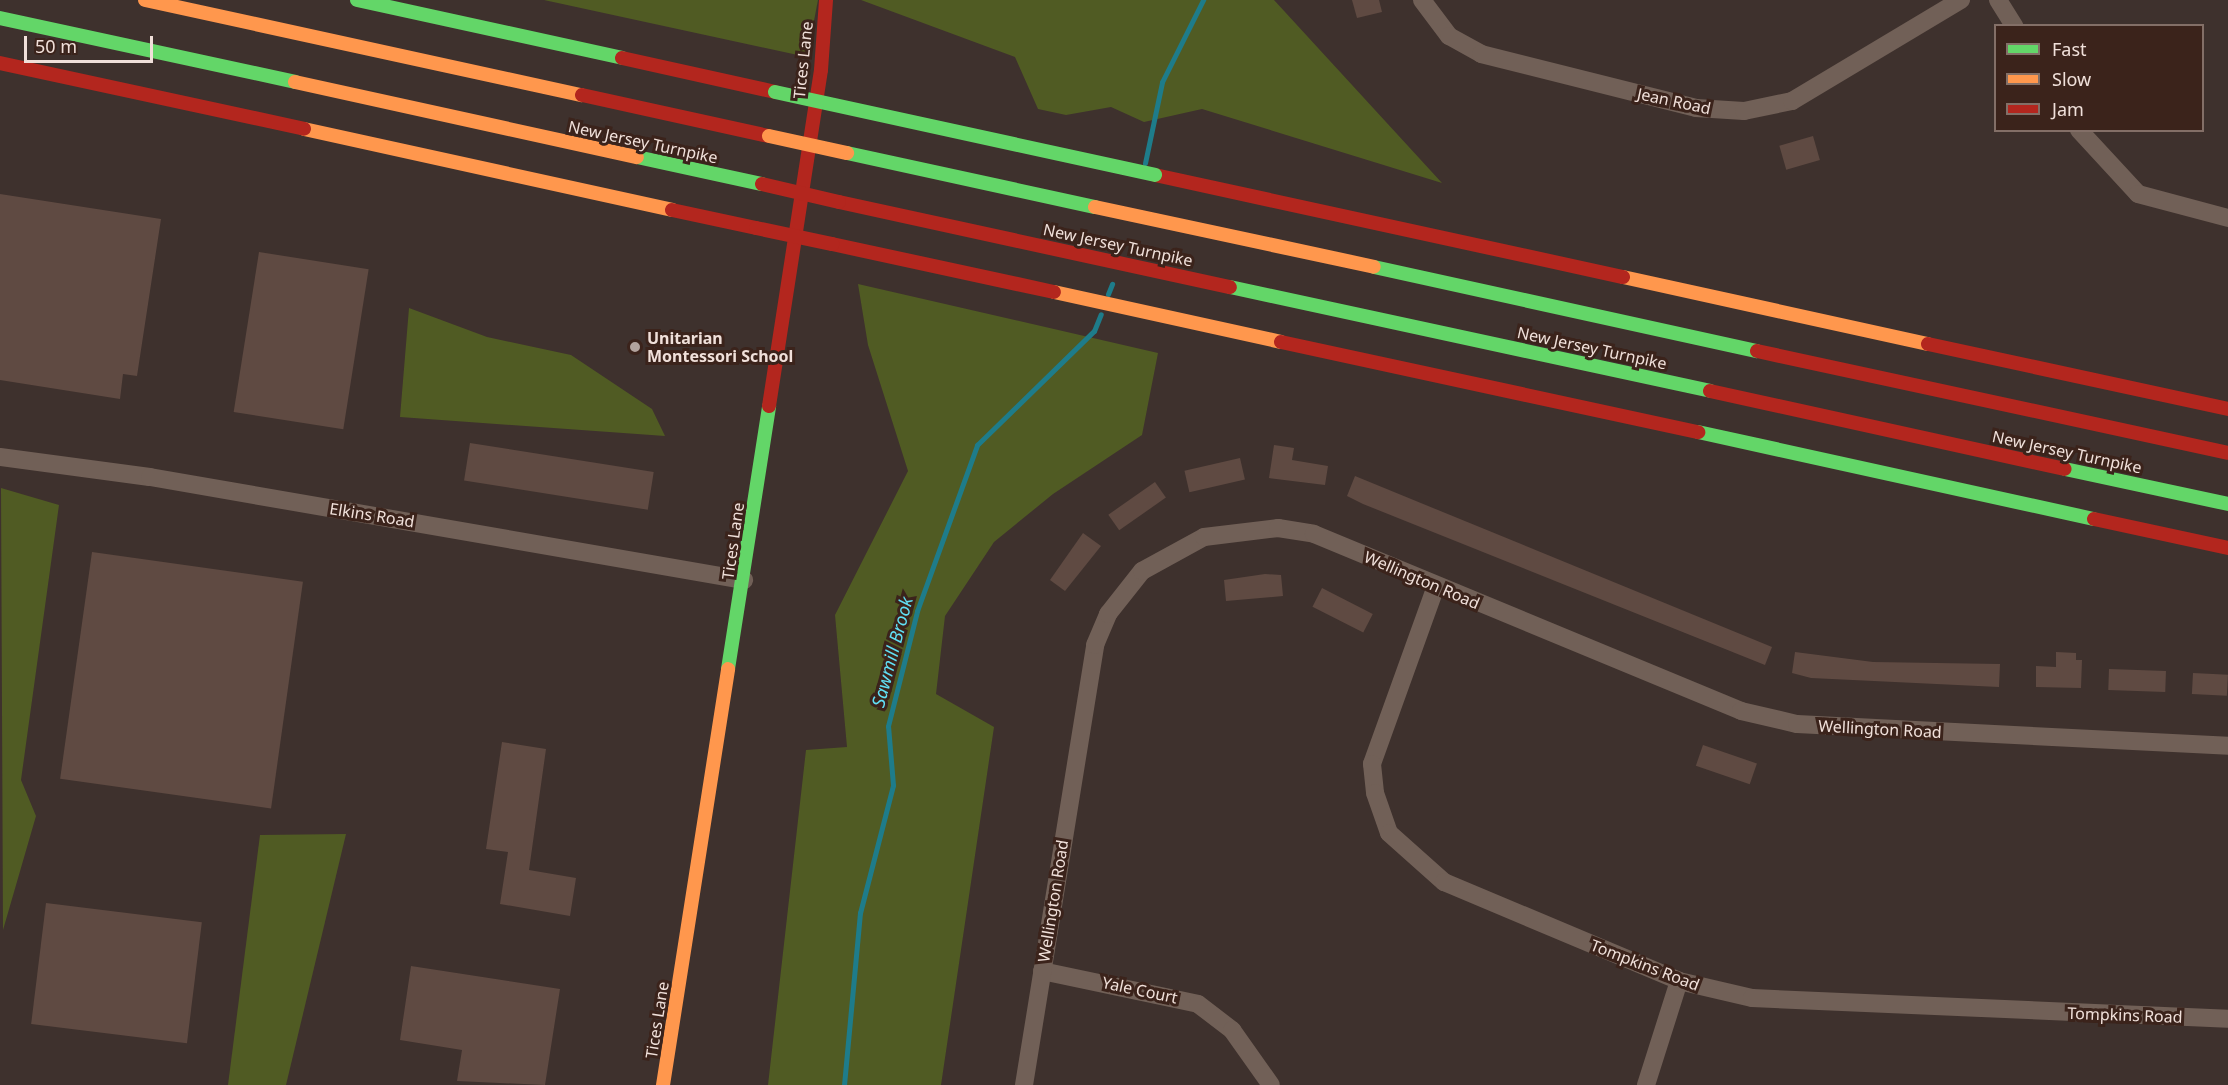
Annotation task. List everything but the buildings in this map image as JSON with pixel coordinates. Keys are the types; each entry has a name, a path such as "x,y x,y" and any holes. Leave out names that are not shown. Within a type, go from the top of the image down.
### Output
{"main road":[{"name":"New Jersey Turnpike","path":"145,0 2228,453"},
{"path":"357,0 2228,409"},
{"name":"Tices Lane","path":"663,1085 744,580 821,70 826,0"},
{"name":"New Jersey Turnpike","path":"0,18 2228,504"},
{"path":"0,63 832,244 1131,312 2228,548"}],"street":[{"name":"Jean Road","path":"1422,0 1449,36 1481,54 1696,108 1744,111 1792,101 1960,0"},
{"path":"1998,0 2013,24"},
{"path":"2081,132 2138,194 2228,218"},
{"name":"Elkins Road","path":"0,457 150,477 744,580"},
{"name":"Wellington Road","path":"1024,1085 1089,666 1108,614 1142,571 1204,537 1278,528 1314,534 1741,711 1797,724 2228,746"},
{"name":"Tompkins Road","path":"1436,586 1372,764 1374,793 1389,833 1444,882 1679,981 1752,998 2228,1019"},
{"name":"Yale Court","path":"1042,971 1198,1004 1232,1029 1271,1085"},
{"path":"1646,1085 1679,981"}],"green space":[{"path":"544,0 818,0 807,57"},
{"path":"861,0 1274,0 1442,183 1202,109 1144,122 1111,107 1066,115 1038,109 1015,57"},
{"path":"858,284 1158,353 1142,435 1053,494 994,542 945,616 936,694 994,727 941,1085 768,1085 806,750 847,747 835,615 908,471 868,345"},
{"path":"409,308 487,337 571,355 652,409 665,436 400,417"},
{"path":"1,488 59,505 21,780 36,816 3,930"},
{"path":"346,834 286,1085 228,1085 260,835"}],"waterway":[{"name":"Sawmill Brook","path":"1145,163 1162,82 1203,0"},
{"name":"Sawmill Brook","path":"1108,294 1112,284"},
{"name":"Sawmill Brook","path":"844,1085 860,913 893,785 888,726 917,611 977,445 1094,331 1101,314"}],"traffic: fast":[{"path":"357,0 622,58"},
{"path":"0,18 295,82"},
{"path":"775,92 1155,175"},
{"path":"847,153 1095,207"},
{"path":"637,157 762,184"},
{"path":"1374,267 1757,351"},
{"path":"1230,287 1710,391"},
{"path":"728,669 769,406"},
{"path":"1698,432 2094,519"},
{"path":"2065,469 2228,504"}],"traffic: slow":[{"path":"145,0 582,95"},
{"path":"295,82 637,157"},
{"path":"304,129 672,210"},
{"path":"769,136 847,153"},
{"path":"1095,207 1374,267"},
{"path":"1623,277 1928,344"},
{"path":"1054,292 1281,342"},
{"path":"663,1085 728,669"}],"traffic: jam":[{"path":"769,406 821,70 826,0"},
{"path":"622,58 775,92"},
{"path":"0,63 304,129"},
{"path":"582,95 769,136"},
{"path":"1155,175 1623,277"},
{"path":"762,184 839,202"},
{"path":"839,202 1230,287"},
{"path":"672,210 756,228"},
{"path":"756,228 832,244"},
{"path":"832,244 1054,292"},
{"path":"1281,342 1698,432"},
{"path":"1928,344 2228,409"},
{"path":"1757,351 2228,453"},
{"path":"1710,391 2065,469"},
{"path":"2094,519 2228,548"}],"place":[{"name":"Unitarian Montessori School","path":"635,347"}]}
